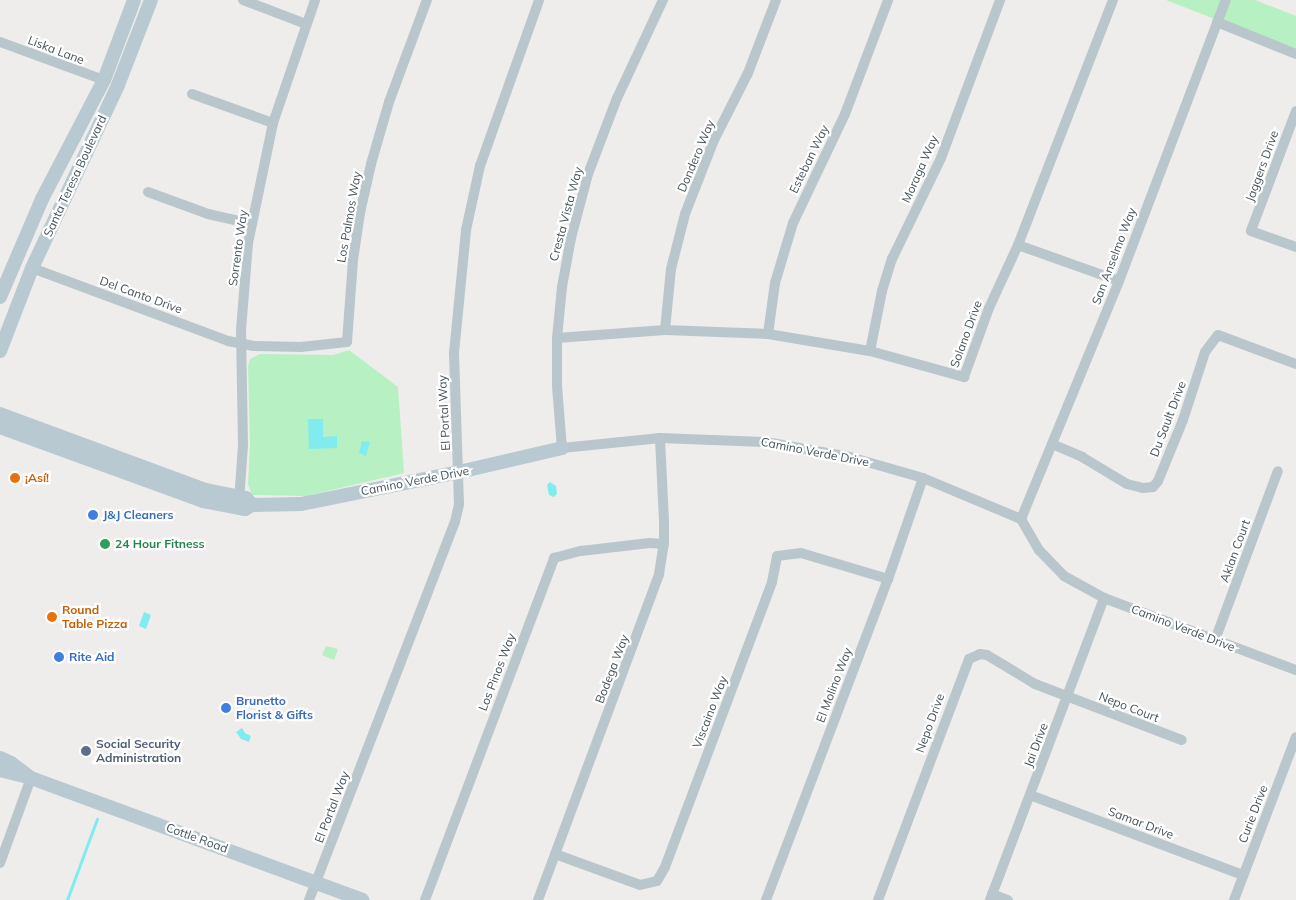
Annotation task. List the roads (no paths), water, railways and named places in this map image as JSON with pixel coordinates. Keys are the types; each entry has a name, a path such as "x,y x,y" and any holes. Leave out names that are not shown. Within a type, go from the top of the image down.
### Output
{"street":[{"name":"Santa Teresa Boulevard","path":"0,297 42,199 104,80 134,0"},
{"name":"Santa Teresa Boulevard","path":"0,351 32,268 118,85 151,0"},
{"path":"243,0 306,24"},
{"name":"Sorrento Way","path":"243,503 241,343 248,243 273,123 306,24 316,0"},
{"name":"Los Palmos Way","path":"241,343 253,346 301,347 347,342 353,260 360,213 371,164 389,102 427,0"},
{"name":"El Portal Way","path":"309,900 455,522 460,504 454,353 466,230 480,166 539,0"},
{"name":"Dondero Way","path":"666,330 671,269 685,214 714,140 748,73 776,0"},
{"name":"Esteban Way","path":"768,334 775,283 793,223 845,114 888,0"},
{"name":"Moraga Way","path":"870,351 882,291 892,259 940,158 1000,0"},
{"name":"Solano Drive","path":"557,338 666,330 768,334 870,351 964,377 989,308 1018,245 1113,0"},
{"name":"San Anselmo Way","path":"1021,519 1119,281 1226,0"},
{"name":"Cresta Vista Way","path":"562,448 557,386 557,338 562,287 570,238 588,174 616,98 661,1"},
{"path":"1217,22 1296,54"},
{"name":"Liska Lane","path":"0,42 104,80"},
{"path":"192,94 273,123"},
{"name":"Jaggers Drive","path":"1296,111 1294,125 1251,230 1296,247"},
{"path":"148,192 208,214 252,224"},
{"path":"1018,245 1119,281"},
{"name":"Del Canto Drive","path":"32,268 219,338 241,343"},
{"name":"Du Sault Drive","path":"1052,444 1082,457 1127,484 1143,488 1153,487 1158,481 1182,420 1205,352 1218,335 1296,364"},
{"name":"Camino Verde Drive","path":"1,416 243,503 301,504 459,472 562,448 660,438 766,442 850,457 923,478 1021,519 1039,550 1064,576 1104,598 1296,670"},
{"name":"Bodega Way","path":"538,900 647,611 659,574 664,544 660,438"},
{"name":"Aklan Court","path":"1215,640 1278,471"},
{"name":"El Molino Way","path":"766,900 888,578 923,478"},
{"name":"Los Pinos Way","path":"425,900 554,558 581,551 650,543 664,544"},
{"name":"Viscaino Way","path":"555,854 640,885 657,881 665,867 772,582 777,556 801,553 888,578"},
{"name":"Jai Drive","path":"991,897 1104,598"},
{"name":"Nepo Drive","path":"878,900 969,659 980,654 987,655 1035,684 1068,697"},
{"name":"Nepo Court","path":"1068,697 1182,740"},
{"name":"Curie Drive","path":"1234,900 1292,762 1296,737"},
{"name":"Cottle Road","path":"0,758 11,763 31,778"},
{"name":"Cottle Road","path":"0,770 31,778 362,900"},
{"path":"0,863 31,778"},
{"name":"Samar Drive","path":"1030,795 1243,875"},
{"path":"991,897 1008,900"}],"water":[{"path":"308,419 323,419 323,437 337,436 337,448 309,449"},
{"path":"362,441 370,442 366,456 359,453"},
{"path":"550,482 556,486 557,494 554,497 549,495 547,485"},
{"path":"144,612 151,615 146,629 139,626"},
{"path":"242,728 245,733 251,736 249,742 241,739 236,732"}],"waterway":[{"path":"67,900 97,819"}],"place":[{"name":"¡Así!","path":"15,478"},
{"name":"J&J Cleaners","path":"93,515"},
{"name":"24 Hour Fitness","path":"105,544"},
{"name":"Round Table Pizza","path":"52,617"},
{"name":"Rite Aid","path":"59,657"},
{"name":"Brunetto Florist & Gifts","path":"226,708"},
{"name":"Social Security Administration","path":"86,751"}]}
